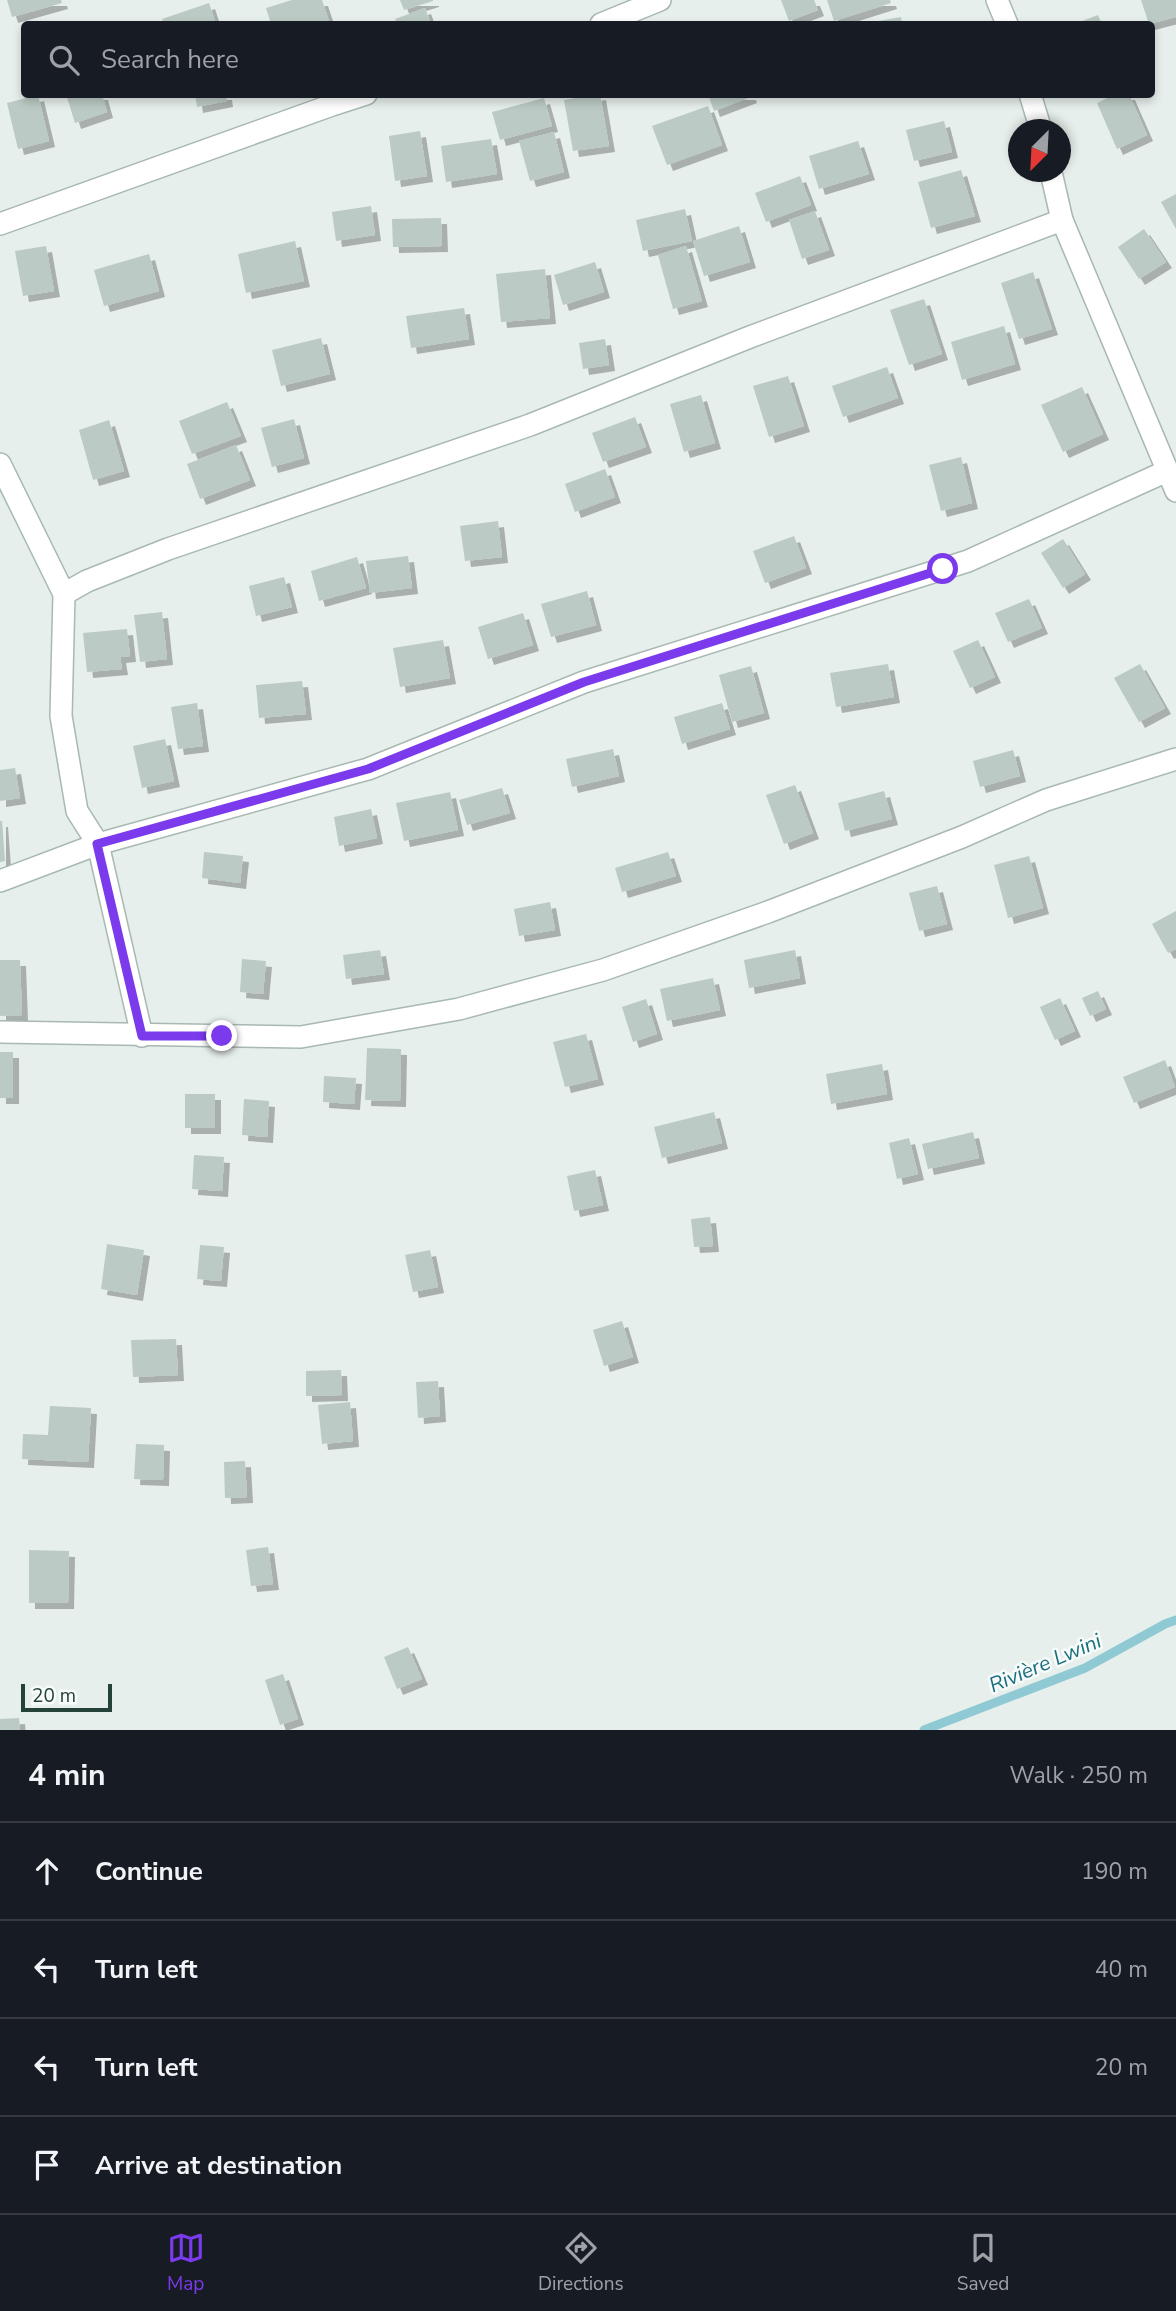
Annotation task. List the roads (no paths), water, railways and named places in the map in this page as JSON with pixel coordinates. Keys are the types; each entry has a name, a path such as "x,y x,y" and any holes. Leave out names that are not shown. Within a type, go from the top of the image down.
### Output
{"street":[{"path":"608,21 660,0"},
{"path":"997,0 1006,21"},
{"path":"0,224 354,98"},
{"path":"1031,98 1038,119"},
{"path":"1053,182 1062,220 1176,491"},
{"path":"64,594 87,581 168,549 530,425 750,337 1062,220"},
{"path":"0,464 64,594 61,716 77,811 97,844 142,1036"},
{"path":"0,881 97,844 368,769 584,682 968,561 1167,471"},
{"path":"0,1032 301,1037 459,1009 603,970 768,912 962,837 1046,800 1176,759"}],"waterway":[{"name":"Rivière Lwini","path":"924,1730 1085,1668 1176,1620"}]}
